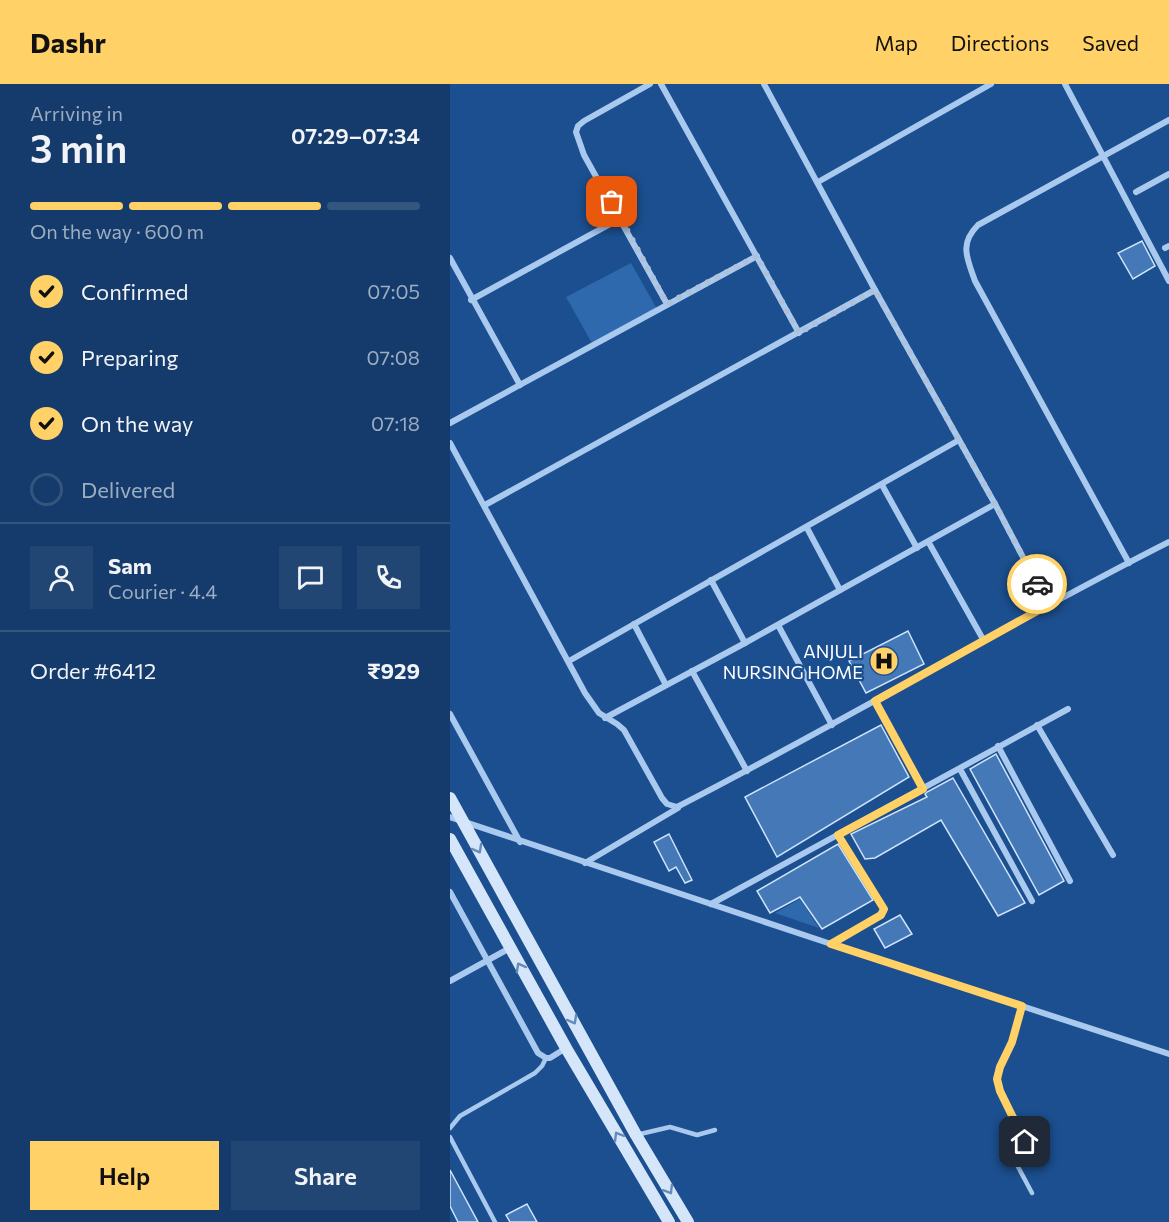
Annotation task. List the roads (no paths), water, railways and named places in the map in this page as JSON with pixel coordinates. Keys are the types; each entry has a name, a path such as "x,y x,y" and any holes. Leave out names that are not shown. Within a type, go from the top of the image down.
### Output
{"street":[{"path":"650,84 584,121 578,126 576,132 584,155 667,304"},
{"path":"661,84 799,333"},
{"path":"764,84 875,290 995,504 1048,605"},
{"path":"818,182 992,84"},
{"path":"1065,84 1169,281"},
{"path":"1129,563 975,280 966,244 968,235 978,225 1169,120"},
{"path":"1136,192 1169,174"},
{"path":"471,300 621,218"},
{"path":"450,423 757,256"},
{"path":"450,258 471,300 520,385"},
{"path":"484,505 875,290"},
{"path":"569,661 882,486 959,440"},
{"path":"450,443 591,703 605,718 624,730 667,804 678,807 1048,605 1169,542"},
{"path":"882,486 917,548"},
{"path":"605,718 745,644 995,504"},
{"path":"807,528 840,590"},
{"path":"928,543 984,641"},
{"path":"711,580 745,644"},
{"path":"633,624 666,685"},
{"path":"778,625 832,724"},
{"path":"692,671 747,771"},
{"path":"875,701 923,789"},
{"path":"711,904 1068,709"},
{"path":"450,714 520,842"},
{"path":"1037,725 1113,855"},
{"path":"998,746 1070,881"},
{"path":"960,769 1032,901"},
{"path":"585,863 700,796"},
{"path":"450,798 456,819 688,1222"},
{"path":"456,819 520,842 1169,1054"},
{"path":"831,944 881,915 884,909 838,835"},
{"path":"450,839 566,1048 669,1222"},
{"path":"450,892 538,1053 550,1058 566,1048"},
{"path":"450,981 510,948"}],"lane":[{"path":"1022,1006 1012,1042 997,1079 1000,1091 1024,1137 1024,1147 1016,1158 1016,1162 1032,1193"},
{"path":"450,1128 460,1116 535,1073 546,1058"},
{"path":"636,1135 669,1127 697,1135 715,1130"},
{"path":"450,1137 495,1222"}],"place":[{"name":"ANJULI NURSING HOME","path":"884,661"}]}
